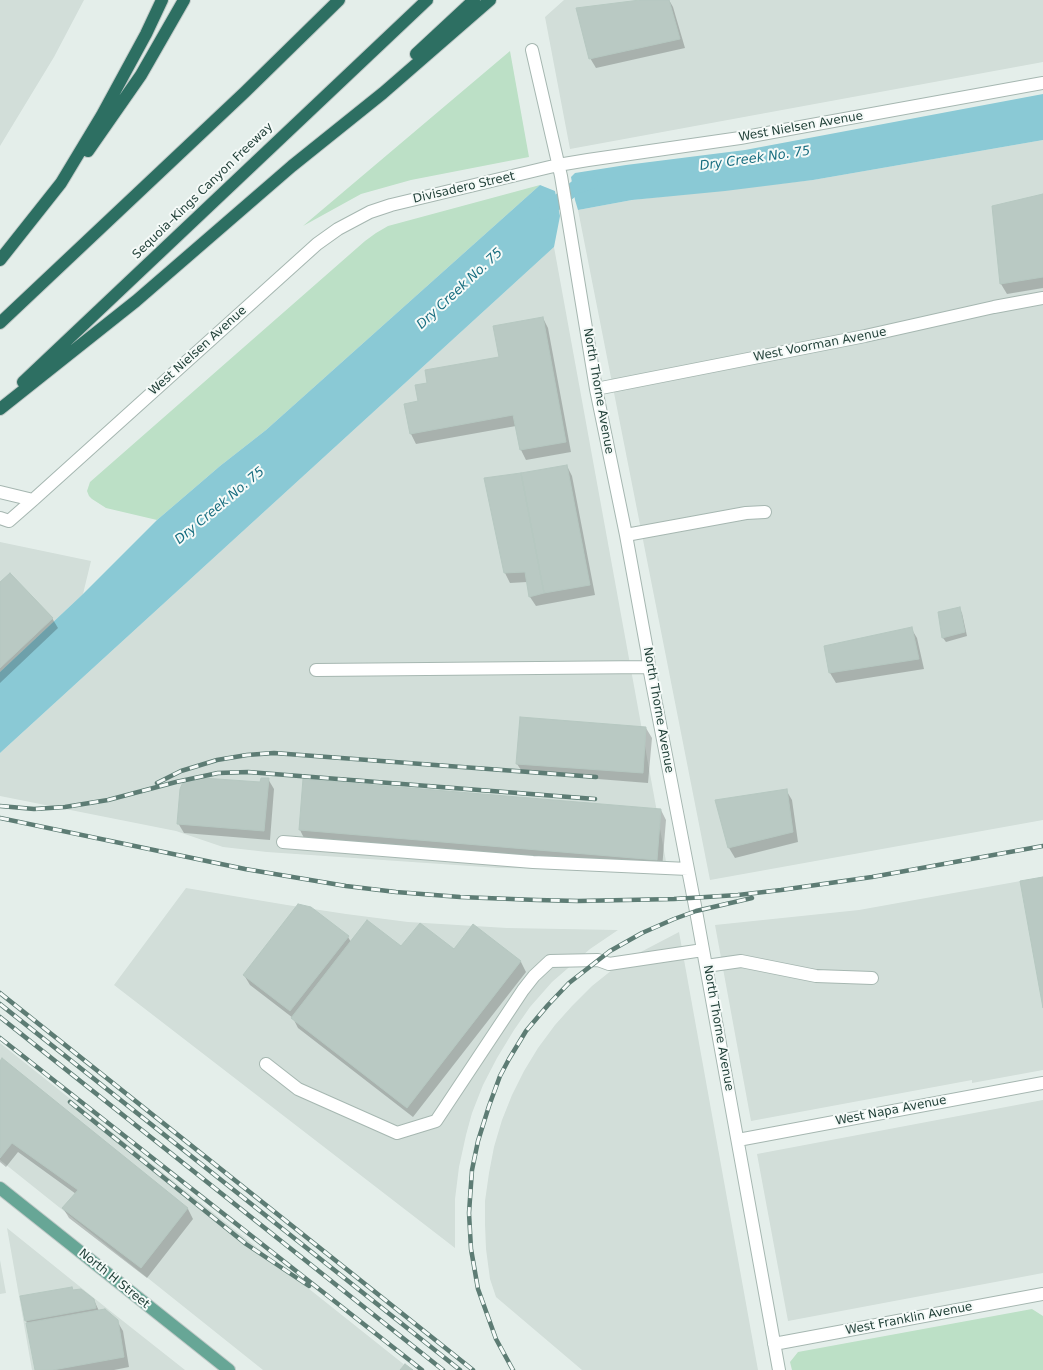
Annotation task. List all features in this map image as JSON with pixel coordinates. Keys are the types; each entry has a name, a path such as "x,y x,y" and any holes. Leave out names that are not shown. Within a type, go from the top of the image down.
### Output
{"highway":[{"path":"61,183 102,115 146,34 162,0"},
{"path":"0,260 88,151 141,75 184,0"},
{"path":"0,323 245,92 339,0"},
{"name":"Sequoia–Kings Canyon Freeway","path":"0,403 426,0"},
{"path":"0,409 136,301 292,166 474,0"},
{"path":"292,166 383,93 490,0"}],"main road":[{"name":"North H Street","path":"0,1188 229,1370"}],"street":[{"name":"North Thorne Avenue","path":"532,50 560,171 596,389 626,535 649,667 704,950 779,1370"},
{"name":"West Nielsen Avenue","path":"560,171 1043,83"},
{"name":"Divisadero Street","path":"370,212 392,206 560,171"},
{"name":"West Nielsen Avenue","path":"0,518 9,521 317,244 338,229 370,212"},
{"name":"West Voorman Avenue","path":"596,389 865,336 994,307 1043,298"},
{"path":"0,492 33,500"},
{"path":"626,535 746,513 765,512"},
{"path":"316,670 649,667"},
{"path":"283,842 533,862 688,869"},
{"path":"266,1064 298,1089 397,1133 436,1121 523,990 534,976 550,961 598,960 609,964 704,950"},
{"path":"706,966 741,962 816,976 872,978"},
{"name":"West Napa Avenue","path":"738,1140 1043,1083"},
{"name":"West Franklin Avenue","path":"774,1344 1043,1294"}],"shaded area":[{"path":"0,0 84,0 54,57 0,146"},
{"path":"564,0 1043,0 1043,62 570,149 545,17"},
{"path":"1043,140 1043,820 710,880 578,210 632,200 813,180"},
{"path":"554,247 667,867 575,869 499,868 267,852 223,847 176,831 0,796 0,753"},
{"path":"0,542 91,561 83,594 0,672"},
{"path":"1043,877 1043,1070 972,1083 972,1080 751,1121 715,925 859,910"},
{"path":"186,888 287,905 408,922 507,928 618,930 590,949 552,982 530,1007 497,1058 483,1085 472,1113 459,1167 455,1199 455,1248 114,985"},
{"path":"679,932 758,1370 582,1370 496,1297 490,1279 486,1249 485,1224 485,1201 494,1147 502,1120 524,1071 538,1048 555,1025 592,986 612,970 635,955"},
{"path":"0,1043 411,1370 263,1370 0,1160"},
{"path":"1043,1100 1043,1273 788,1321 757,1154"},
{"path":"7,1228 104,1306 185,1370 32,1370"},
{"path":"0,1260 6,1293 0,1294"}],"green space":[{"path":"510,51 529,157 411,180 361,194 303,226"},
{"path":"540,185 266,430 220,466 157,520 106,508 89,496 87,491 90,482 376,233 388,226"},
{"path":"1032,1309 1043,1316 1043,1370 792,1370 790,1362 798,1352"}],"water":[{"path":"1043,94 1043,140 813,180 725,191 632,200 578,210 575,200 571,177 575,173 745,150"},
{"path":"540,185 555,191 560,216 554,247 0,753 0,672 83,594 157,520 220,466 266,430"}],"building":[{"path":"640,0 669,0 680,39 589,59 576,8"},
{"path":"1043,194 1043,277 1000,284 992,206"},
{"path":"543,317 566,442 520,450 513,415 410,434 404,404 418,401 415,385 427,383 425,370 499,357 493,326"},
{"path":"567,465 590,585 544,593 521,473"},
{"path":"521,473 544,593 529,597 525,572 504,573 484,478"},
{"path":"10,573 53,618 0,668 0,582"},
{"path":"960,607 965,632 942,638 938,612"},
{"path":"912,627 919,659 829,673 824,646"},
{"path":"520,717 646,727 643,773 516,764"},
{"path":"203,778 260,782 261,778 269,778 264,831 177,824 180,789 183,782"},
{"path":"303,779 661,809 657,860 299,830"},
{"path":"787,789 793,832 728,848 715,800"},
{"path":"1043,877 1043,1008 1020,881"},
{"path":"298,904 311,907 349,936 290,1011 243,975"},
{"path":"367,920 401,946 420,923 454,949 473,924 521,961 407,1108 291,1018"},
{"path":"2,1058 188,1208 141,1268 62,1208 78,1190 12,1143 0,1158 0,1061"},
{"path":"72,1287 73,1290 81,1289 94,1299 96,1308 25,1321 20,1296"},
{"path":"105,1309 118,1320 124,1357 53,1370 35,1370 26,1323"},
{"path":"405,1364 413,1370 400,1370"}],"waterway":[{"name":"Dry Creek No. 75","path":"544,213 576,187 591,182"}],"railway":[{"path":"157,783 181,771 217,760 247,755 274,753 596,777"},
{"path":"0,806 34,809 65,807 108,800 176,782 218,773 248,772 595,799"},
{"path":"0,818 245,869 346,886 460,897 537,900 578,901 674,899 738,895 872,877 1043,846"},
{"path":"513,1370 496,1339 478,1289 471,1249 469,1213 472,1170 478,1141 500,1076 526,1031 548,1005 569,983 610,951 642,933 674,919 696,911 752,898"},
{"path":"0,993 473,1370"},
{"path":"0,1004 460,1370"},
{"path":"0,1017 443,1370"},
{"path":"0,1038 422,1370"},
{"path":"70,1102 246,1244 309,1286"}]}
